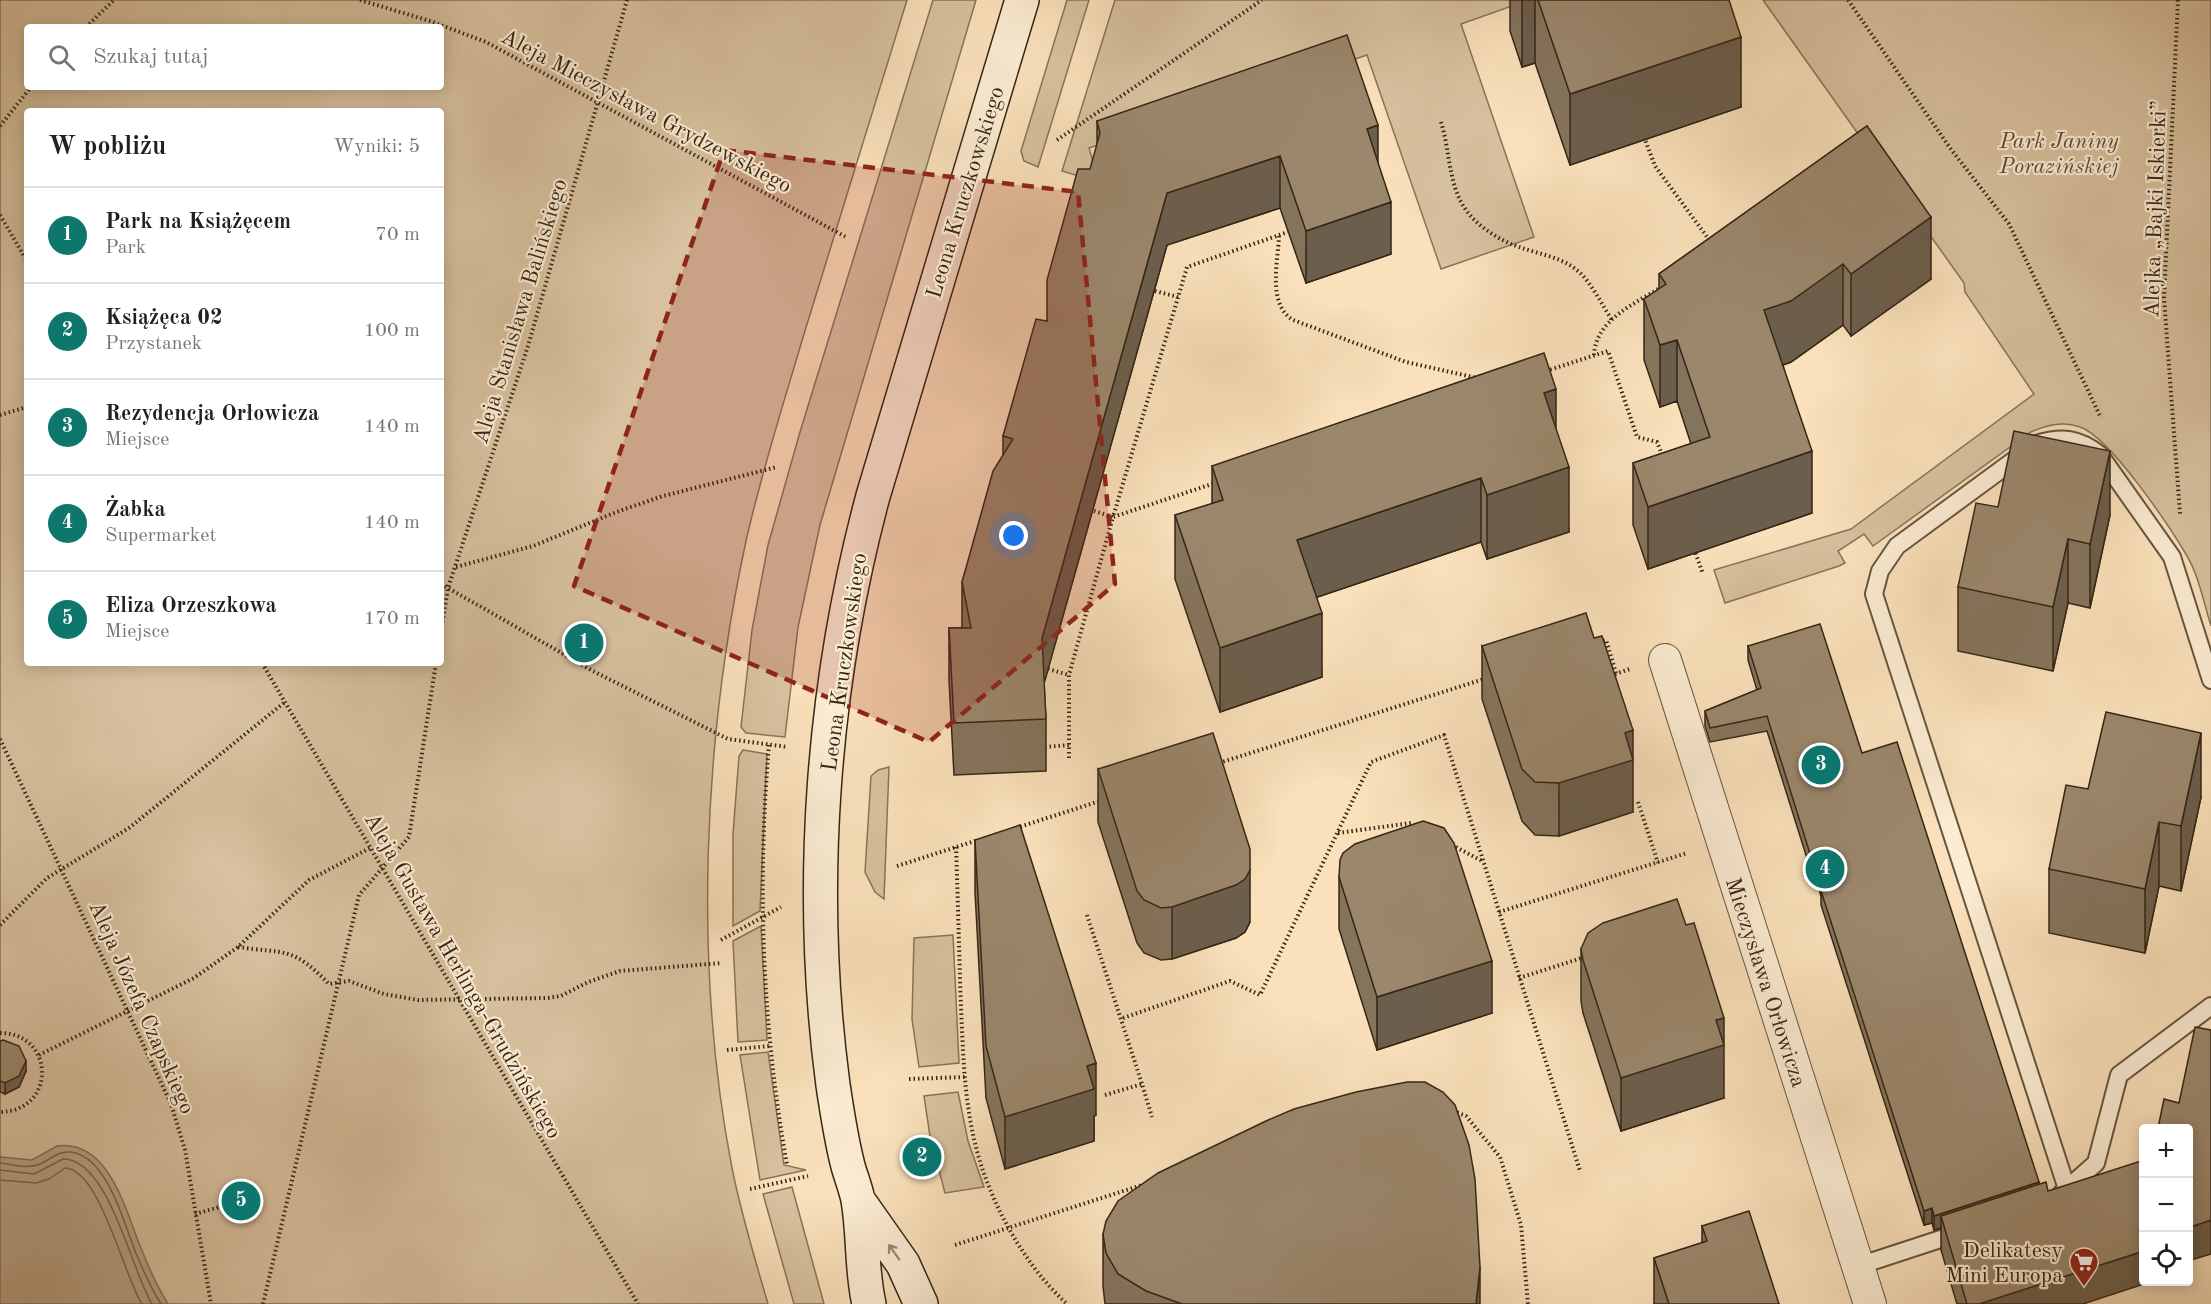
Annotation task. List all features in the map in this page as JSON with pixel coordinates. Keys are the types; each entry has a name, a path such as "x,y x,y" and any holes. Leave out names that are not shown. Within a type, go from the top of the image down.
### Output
{"street":[{"name":"Leona Kruczkowskiego","path":"869,1304 862,1273 858,1200 843,1144 833,1084 824,968 822,830 838,669 856,561 873,496 1022,0"},
{"name":"Mieczysława Orłowicza","path":"1665,660 1870,1304"},
{"name":"Leona Kruczkowskiego","path":"858,1200 903,1264 921,1304"}],"lane":[{"path":"2067,1189 1874,594 1880,571 1897,546 2036,444 2052,439 2069,438 2086,444 2100,455 2172,557 2211,680"},
{"path":"2049,1204 2096,1163 2119,1076 2211,1006"},
{"path":"1858,1266 1973,1228"}],"path":[{"path":"89,24 114,0"},
{"name":"Aleja Mieczysława Grydzewskiego","path":"360,0 438,24"},
{"name":"Aleja Stanisława Balińskiego","path":"444,610 447,588 525,355 627,0"},
{"path":"1057,140 1262,0"},
{"path":"1848,0 1950,148 2009,224 2083,376 2119,460 2110,469"},
{"name":"Alejka „Bajki Iskierki”","path":"2172,557 2182,550 2164,280 2178,0"},
{"name":"Aleja Mieczysława Grydzewskiego","path":"444,26 486,42 846,237"},
{"path":"0,126 29,90"},
{"path":"1441,122 1448,146 1455,190 1465,209 1477,222 1498,236 1520,247 1549,256 1578,271 1612,320"},
{"path":"1642,133 1654,166 1715,248"},
{"path":"0,215 24,256"},
{"path":"1070,758 1069,675 1187,267 1288,232"},
{"path":"1279,236 1278,303 1283,314 1293,320 1406,362 1478,379"},
{"path":"1594,355 1594,340 1602,326 1672,279"},
{"path":"1664,285 1671,294"},
{"path":"1155,291 1178,297"},
{"path":"1541,373 1608,351 1637,437 1658,442 1665,465"},
{"path":"0,415 24,408"},
{"path":"455,567 533,546 641,503 777,467"},
{"path":"1094,511 1113,517 1221,481"},
{"path":"1692,542 1703,574"},
{"path":"444,586 593,671 728,739 788,747"},
{"path":"1597,643 1606,640 1616,673"},
{"name":"Aleja Gustawa Herlinga-Grudzińskiego","path":"264,666 638,1304"},
{"path":"263,1304 359,895 409,837 436,666"},
{"path":"1607,676 1634,668"},
{"path":"1048,669 1069,675"},
{"path":"1215,764 1497,675"},
{"path":"0,926 41,883 129,828 285,702"},
{"path":"1122,1018 1230,981 1260,995 1371,762 1444,735 1580,1171"},
{"name":"Aleja Józefa Czapskiego","path":"0,739 163,1082 179,1128 211,1304"},
{"path":"770,745 763,918 769,1046 787,1165"},
{"path":"1045,747 1070,746"},
{"path":"1012,829 1102,800"},
{"path":"1638,802 1658,863"},
{"path":"1337,833 1411,823 1421,828"},
{"path":"1385,826 1386,834"},
{"path":"897,866 990,836"},
{"path":"1442,839 1483,861"},
{"path":"956,847 965,1077 974,1141 994,1196 1010,1228 1040,1275 1067,1304"},
{"path":"39,1055 130,1012 194,978 238,947 309,880 370,848"},
{"path":"1499,912 1689,853"},
{"path":"721,940 781,907"},
{"path":"1087,915 1152,1117"},
{"path":"238,947 296,955 311,965 329,984 349,981 402,998 460,1000 555,998 620,971 722,963"},
{"path":"1520,978 1593,955"},
{"path":"0,1033 26,1040 39,1055 43,1075 36,1094 21,1108 0,1112"},
{"path":"727,1050 769,1046"},
{"path":"909,1079 965,1077"},
{"path":"1105,1095 1142,1083"},
{"path":"1449,1109 1466,1116 1500,1157 1521,1225 1528,1304"},
{"path":"750,1190 808,1176"},
{"path":"955,1245 1144,1185"},
{"path":"195,1214 241,1201"}],"highlighted area":[{"path":"724,150 1078,192 1115,584 929,742 574,586"}],"green space":[{"path":"0,0 907,0 759,488 731,617 720,695 712,774 708,854 708,934 712,1013 720,1092 732,1168 768,1304 0,1304"},
{"path":"933,0 976,0 820,525 798,627 785,737 746,733 741,727 752,630 768,545 800,432"},
{"path":"1067,0 1089,0 1038,167 1024,161 1021,151"},
{"path":"1115,0 1529,0 1461,24 1534,237 1441,269 1367,55 1089,148 1099,182 1062,171"},
{"name":"Park Janiny Porazińskiej","path":"1763,0 2211,0 2211,626 2191,564 2154,505 2107,447 2093,434 2068,424 2043,427 2031,432 1873,546 1864,534 1838,551 1845,563 1725,603 1714,570 1851,529 2034,394 1965,292 1964,283"},
{"path":"743,750 767,754 760,911 733,926 733,834 739,756"},
{"path":"889,767 884,899 875,892 865,872 871,776 878,770"},
{"path":"761,926 767,1040 738,1042 733,941"},
{"path":"953,935 959,1063 919,1067 912,1019 914,938"},
{"path":"768,1052 784,1165 806,1170 760,1180 740,1055"},
{"path":"958,1092 968,1141 984,1187 945,1193 930,1136 924,1096"},
{"path":"792,1187 824,1304 794,1304 763,1194"}],"water":[{"path":"57,1146 75,1147 90,1154 103,1166 122,1198 150,1269 168,1304 0,1304 0,1157 32,1160"}],"building":[{"path":"1538,0 1729,0 1741,37 1570,94"},
{"path":"1347,35 1378,125 1367,129 1391,202 1306,231 1280,156 1167,193 1042,638 1046,719 954,723 949,628 971,628 962,582 993,471 1013,439 1003,436 1036,319 1047,321 1047,280 1078,169 1090,169 1100,133 1097,121"},
{"path":"1867,126 1931,217 1851,274 1843,264 1791,301 1764,310 1812,451 1648,507 1633,463 1710,437 1677,340 1660,345 1644,299 1666,284 1659,274"},
{"path":"1544,353 1556,389 1544,393 1569,467 1487,495 1481,478 1297,540 1322,613 1220,648 1175,515 1223,500 1212,466"},
{"path":"2014,431 2110,451 2090,544 2068,539 2053,607 1958,587 1976,503 1998,507"},
{"path":"1586,613 1594,638 1602,636 1633,730 1625,733 1633,760 1559,783 1535,782 1522,769 1482,646"},
{"path":"1820,624 1862,753 1897,742 2039,1182 1934,1216 1932,1208 1924,1211 1767,716 1710,728 1705,711 1761,688 1748,646"},
{"path":"2106,712 2201,733 2181,826 2159,822 2145,889 2049,869 2066,785 2088,789"},
{"path":"1213,733 1250,849 1250,870 1245,879 1236,885 1172,907 1161,908 1144,900 1137,891 1098,769"},
{"path":"1423,821 1444,828 1454,843 1492,961 1377,997 1339,877 1340,860 1343,853 1355,844"},
{"path":"1020,825 1096,1063 1087,1066 1094,1089 1005,1117 986,1046 975,840"},
{"path":"1677,899 1686,925 1694,923 1724,1018 1716,1020 1724,1045 1621,1078 1581,949 1588,933 1603,923"},
{"path":"2195,1027 2211,1030 2211,1220 2193,1226 2193,1124 2159,1124 2164,1099 2179,1103"},
{"path":"0,1041 19,1046 26,1061 19,1076 5,1083 0,1081"},
{"path":"1407,1082 1425,1082 1443,1092 1455,1105 1469,1145 1475,1179 1480,1267 1476,1304 1182,1304 1146,1291 1118,1274 1106,1253 1103,1234 1106,1221 1118,1201 1158,1173 1294,1109 1356,1092"},
{"path":"2139,1162 2139,1253 1979,1304 1967,1304 1941,1216 2046,1182 2048,1191"},
{"path":"1749,1211 1779,1304 1669,1304 1654,1258 1707,1241 1702,1226"}],"place":[{"name":"Park na Książęcem","path":"584,643"},
{"name":"Rezydencja Orłowicza","path":"1821,765"},
{"name":"Żabka","path":"1825,869"},
{"name":"Książęca 02","path":"922,1157"},
{"name":"Eliza Orzeszkowa","path":"241,1201"},
{"name":"Delikatesy Mini Europa","path":"2084,1288"}]}
